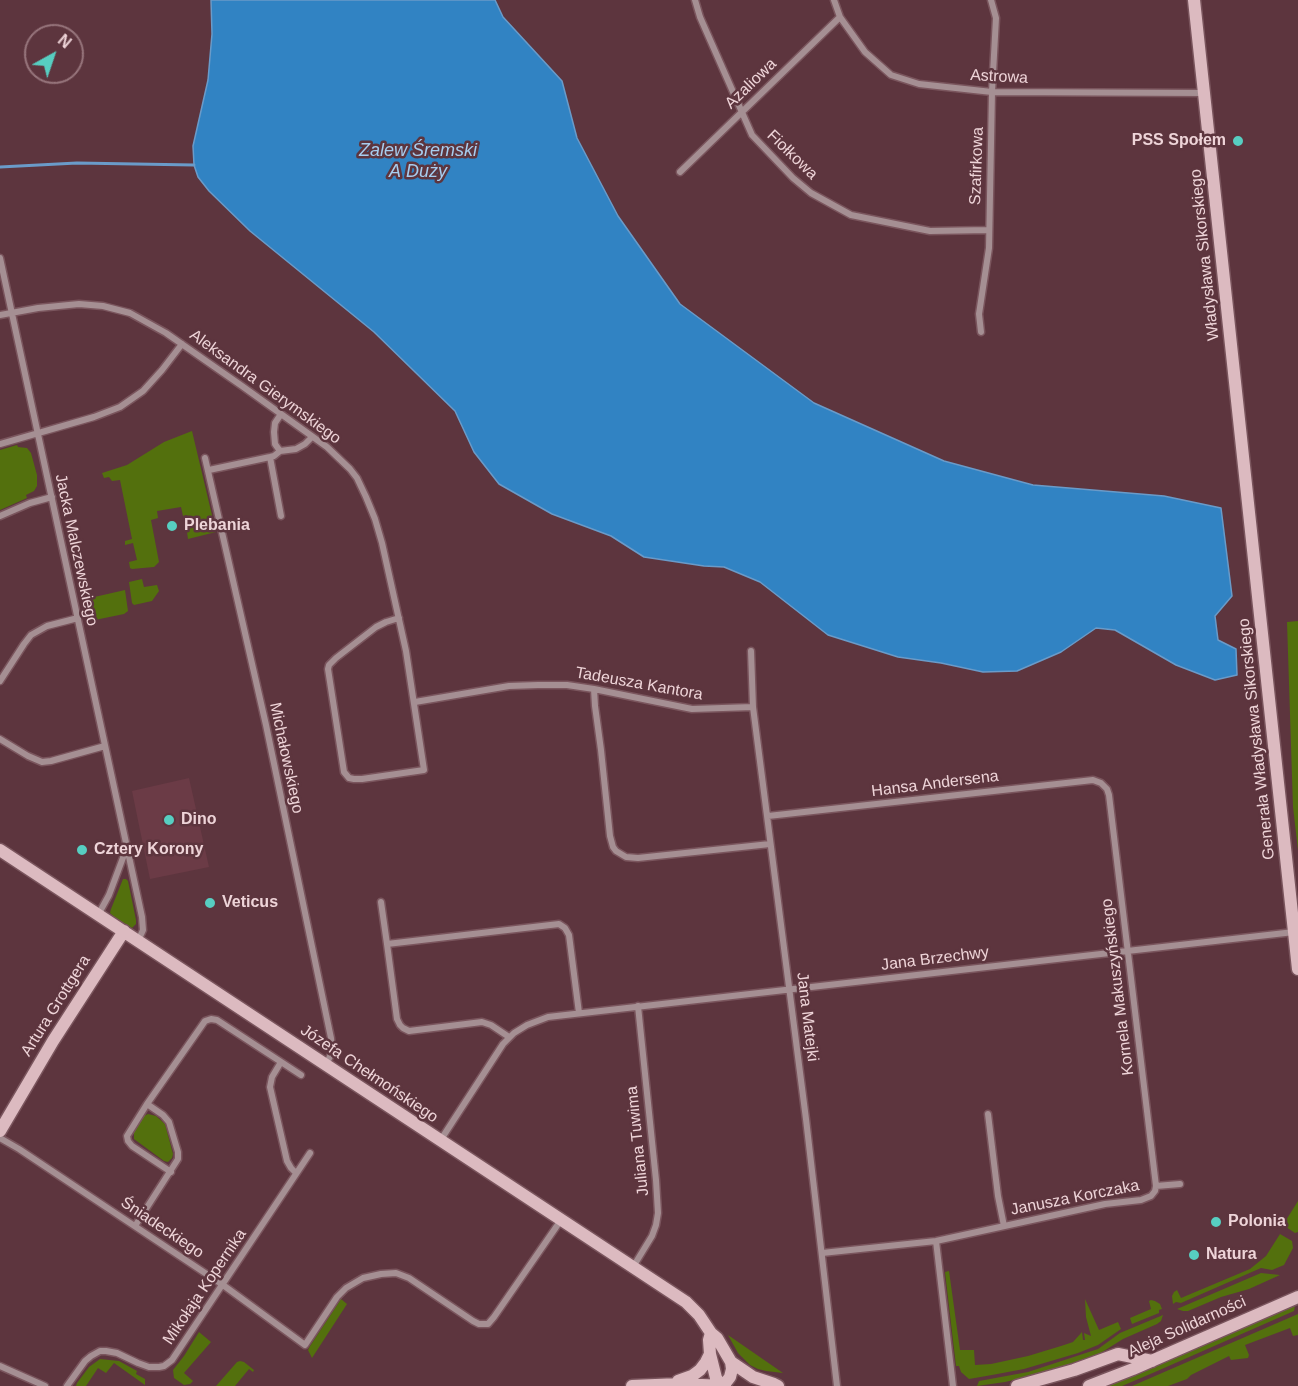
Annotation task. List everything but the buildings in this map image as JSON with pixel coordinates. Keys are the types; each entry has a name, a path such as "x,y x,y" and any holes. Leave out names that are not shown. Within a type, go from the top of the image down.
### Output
{"main road":[{"name":"Władysława Sikorskiego","path":"1194,0 1248,506"},
{"name":"Generała Władysława Sikorskiego","path":"1248,506 1298,969"},
{"name":"Józefa Chełmońskiego","path":"0,850 686,1302 704,1321 731,1362 753,1377 778,1386"},
{"name":"Artura Grottgera","path":"0,1131 53,1041 123,931"},
{"name":"Aleja Solidarności","path":"1089,1386 1152,1361 1298,1296"},
{"path":"711,1333 710,1354 716,1378 721,1386"},
{"path":"660,1384 692,1376 700,1370 710,1354"},
{"name":"Aleja Solidarności","path":"1017,1386 1074,1370 1118,1354 1152,1361"},
{"path":"721,1386 730,1377 731,1362"},
{"path":"632,1386 660,1384 725,1386"}],"street":[{"name":"Fiołkowa","path":"695,0 700,17 752,135 793,178 811,193 850,215 930,231 989,230"},
{"name":"Astrowa","path":"834,0 840,17 865,52 891,75 919,84 992,92 1204,93"},
{"name":"Szafirkowa","path":"981,332 979,314 989,248 996,18 991,0"},
{"name":"Azaliowa","path":"680,172 840,17"},
{"name":"Jacka Malczewskiego","path":"0,258 143,923 143,930 138,940"},
{"name":"Aleksandra Gierymskiego","path":"0,315 67,305 103,306 122,310 138,317 182,344 327,447 357,478 379,532 399,618 415,702 424,770 354,779 346,775 342,758 328,673 329,665 376,627 399,618"},
{"path":"0,444 104,414 129,403 150,384 182,344"},
{"path":"280,451 275,444 274,432 275,423 281,414"},
{"path":"208,470 274,456 280,451 291,451 301,447 312,437"},
{"path":"270,457 281,516"},
{"name":"Michałowskiego","path":"205,458 266,725 329,1028 332,1052 326,1065"},
{"path":"0,516 30,503 52,497"},
{"path":"0,681 31,635 48,626 78,618"},
{"name":"Jana Matejki","path":"751,651 753,707 837,1386"},
{"name":"Tadeusza Kantora","path":"415,702 509,686 567,685 692,709 753,707"},
{"path":"594,689 610,836 616,851 626,857 638,858 770,844"},
{"path":"0,739 42,762 105,746"},
{"name":"Hansa Andersena","path":"768,816 1092,780 1099,781 1103,785"},
{"name":"Kornela Makuszyńskiego","path":"1103,785 1108,795 1156,1186"},
{"path":"98,915 109,895 127,847"},
{"path":"381,902 397,1019 403,1028 409,1031 487,1023 509,1037"},
{"path":"387,944 559,924 569,935 579,1013"},
{"name":"Jana Brzechwy","path":"440,1141 509,1037 534,1021 548,1017 1294,932"},
{"name":"Juliana Tuwima","path":"633,1267 655,1230 658,1219 638,1006"},
{"path":"171,1172 132,1146 127,1138 129,1130 207,1020 214,1019 221,1022 301,1075"},
{"path":"281,1062 271,1080 270,1087 287,1161 296,1173"},
{"path":"135,1226 178,1161 171,1125 165,1117 147,1104"},
{"name":"Janusza Korczaka","path":"988,1114 1004,1226"},
{"name":"Śniadeckiego","path":"0,1138 223,1285 305,1345 337,1297 346,1288 363,1278 381,1274 396,1273 409,1278 473,1321 488,1324 561,1220"},
{"name":"Mikołaja Kopernika","path":"67,1386 86,1361 100,1351 112,1351 149,1367 159,1367 168,1363 176,1355 310,1153"},
{"name":"Janusza Korczaka","path":"822,1253 936,1241 1104,1204 1145,1200 1153,1193 1156,1186 1180,1184"},
{"path":"936,1241 953,1386"},
{"path":"0,1366 45,1386"}],"shaded area":[{"path":"189,778 209,867 150,879 132,791"}],"green space":[{"path":"192,431 216,532 188,539 187,515 183,516 181,507 157,511 158,518 151,520 159,562 154,567 132,569 129,562 137,560 133,543 125,545 125,541 132,539 120,480 112,481 109,477 104,478 102,473 127,465 164,442"},
{"path":"17,445 27,448 31,453 37,475 37,486 34,491 26,495 27,498 0,510 0,450"},
{"path":"142,579 144,587 157,585 159,591 152,601 134,605 129,582"},
{"path":"88,590 90,598 125,590 128,611 124,614 90,621 83,592"},
{"path":"1298,621 1298,850 1293,807 1287,622"},
{"path":"123,879 128,881 136,920 132,928 110,913"},
{"path":"148,1114 156,1116 165,1124 173,1154 168,1162 134,1139 134,1132 144,1116"},
{"path":"1298,1201 1298,1232 1295,1233 1283,1225"},
{"path":"1280,1234 1292,1241 1293,1248 1284,1265 1272,1270 1261,1268 1181,1303 1173,1304 1172,1296 1177,1290 1181,1298 1250,1269 1266,1256"},
{"path":"949,1271 960,1350 974,1350 975,1365 1028,1356 1061,1346 1073,1342 1082,1332 1083,1340 1085,1340 1084,1333 1091,1336 1086,1317 1085,1299 1099,1330 1118,1322 1121,1329 1098,1345 1078,1353 1024,1369 969,1379 961,1372 959,1366 956,1366 945,1272"},
{"path":"1261,1273 1280,1275 1188,1311 1177,1309"},
{"path":"341,1299 347,1304 312,1358 308,1350"},
{"path":"1149,1301 1160,1304 1162,1309 1159,1313 1132,1324 1130,1318 1151,1309"},
{"path":"1295,1306 1294,1311 1155,1372 1122,1386 1108,1386"},
{"path":"1298,1314 1298,1335 1293,1336 1290,1328 1245,1345 1248,1358 1231,1360 1229,1356 1187,1379 1168,1386 1132,1386"},
{"path":"1163,1315 1157,1324 1123,1339 1099,1354 1039,1374 977,1386 979,1381 1028,1372 1098,1349 1120,1333"},
{"path":"199,1332 211,1342 184,1373 193,1381 184,1385 174,1378 173,1370"},
{"path":"728,1335 783,1373 766,1371 750,1365 738,1353"},
{"path":"100,1359 119,1361 137,1371 136,1374 145,1379 145,1385 114,1363 106,1373 98,1368 86,1386 76,1386 89,1367"},
{"path":"240,1361 254,1370 253,1372 249,1369 235,1386 216,1386 237,1362"}],"water":[{"name":"Zalew Śremski A Duży","path":"211,0 495,0 503,17 562,81 577,138 618,216 680,304 814,403 944,461 1033,485 1164,496 1221,508 1232,596 1215,616 1218,640 1236,649 1237,675 1215,680 1176,665 1115,630 1096,628 1061,652 1017,671 983,672 898,657 828,635 760,582 724,567 644,557 611,536 552,514 499,484 474,452 455,411 374,332 250,231 198,177 194,165 193,146 208,80 212,34"}],"waterway":[{"path":"0,167 77,163 194,165"}],"place":[{"name":"PSS Społem","path":"1238,141"},
{"name":"Plebania","path":"172,526"},
{"name":"Dino","path":"169,820"},
{"name":"Cztery Korony","path":"82,850"},
{"name":"Veticus","path":"210,903"},
{"name":"Polonia","path":"1216,1222"},
{"name":"Natura","path":"1194,1255"}]}
